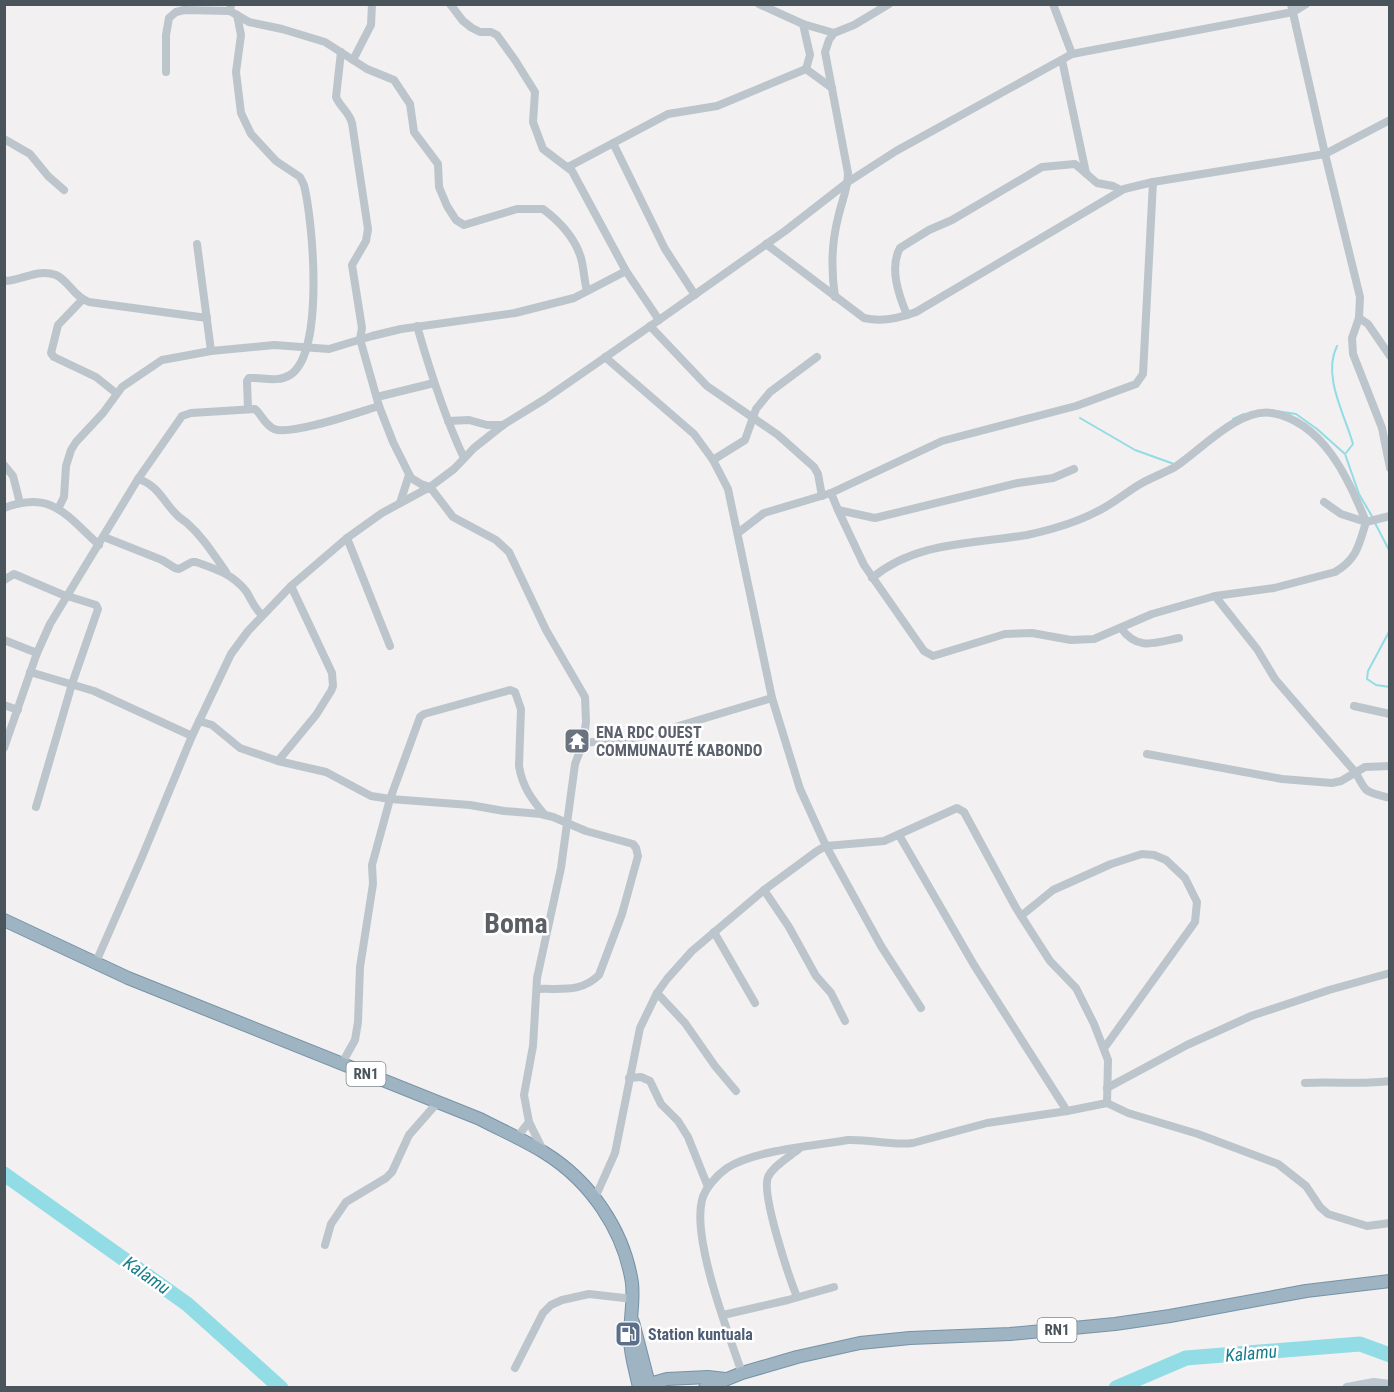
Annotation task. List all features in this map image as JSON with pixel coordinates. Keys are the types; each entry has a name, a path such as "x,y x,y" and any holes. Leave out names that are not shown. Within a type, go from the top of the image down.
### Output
{"highway":[{"name":"RN1","path":"4,920 128,978 480,1119 545,1152 566,1168 595,1198 612,1223 628,1262 633,1299 630,1339 644,1386"},
{"name":"RN1","path":"705,1388 742,1373 806,1354 860,1343 910,1338 1011,1334 1115,1324 1306,1291 1389,1281"},
{"name":"RN1","path":"632,1320 638,1335 643,1362 644,1386"},
{"path":"643,1362 667,1379"},
{"name":"RN1","path":"644,1386 667,1379 708,1377 726,1379"}],"main road":[{"path":"1347,1388 1363,1384 1389,1385"}],"street":[{"path":"353,60 371,25 372,4"},
{"path":"450,4 463,21 472,28 480,32 491,32 502,39 535,92 533,122 543,149 568,167 626,271 659,320"},
{"path":"759,4 803,24 834,33"},
{"path":"835,297 831,260 836,227 848,182 825,52 834,33 854,25 889,4"},
{"path":"1053,4 1072,54"},
{"path":"96,962 192,736 231,654 262,615 347,537 430,486 454,469 503,425 545,399 695,295 884,158 1072,54 1306,4"},
{"path":"1292,8 1324,154 1360,297 1359,318 1352,338 1353,354 1382,428 1389,468"},
{"path":"166,72 166,35 169,18 176,12 184,10 233,10 249,22 314,37 372,71 391,78 408,99 414,132 433,154 438,164 440,190 456,220 464,225 517,209 543,209 562,226 576,244 581,257 587,291"},
{"path":"233,10 241,35 236,72 241,113 251,134 276,161 300,177 305,190 313,256 314,291 308,347 299,365 290,375 273,380 249,378 247,381 248,409"},
{"path":"803,24 810,55 806,69"},
{"path":"341,52 336,97 352,123 368,229 366,241 352,265 362,328 360,339 379,406 409,475 417,482 430,486 453,517 496,540 509,552 546,630 585,697 586,723 575,764 561,868 540,961 533,1046 524,1095 529,1122 545,1152"},
{"path":"1062,60 1086,173"},
{"path":"568,167 668,114 717,106 806,69"},
{"path":"806,69 832,88"},
{"path":"766,244 835,297 868,319 892,318 916,312 1121,190 1153,182 1324,154 1389,120"},
{"path":"4,139 30,154 48,177 64,190"},
{"path":"613,143 665,249 695,295"},
{"path":"906,315 896,281 897,258 900,248 928,230 952,220 1041,167 1072,164 1098,183 1121,190"},
{"path":"738,533 764,513 831,493 942,441 1076,406 1136,384 1143,374 1153,182"},
{"path":"197,244 211,351"},
{"path":"59,507 64,497 66,466 71,450 82,434 103,413 116,393 131,379 162,360 211,351 274,345 329,349 360,339 417,326 515,313 558,303 626,271"},
{"path":"4,281 15,281 33,273 56,275 82,300 89,302 207,318"},
{"path":"82,300 58,325 51,353 54,357 96,377 116,393"},
{"path":"1359,318 1368,324 1387,346 1389,356"},
{"path":"417,326 434,383 464,458"},
{"path":"650,326 707,386 778,435 814,467 818,474 822,496"},
{"path":"605,357 694,434 713,460 728,489 772,698 800,789 826,846 881,946 921,1008"},
{"path":"713,460 745,440 756,409 770,392 817,357"},
{"path":"376,397 434,383"},
{"path":"4,748 37,653 50,624 138,479 182,416 191,413 256,410 267,425 281,430 314,425 379,406"},
{"path":"872,578 897,560 925,551 969,541 1026,535 1052,529 1096,512 1142,483 1174,467 1241,418 1270,413 1292,420 1314,435 1340,465 1371,521"},
{"path":"448,421 469,420 487,425 503,425"},
{"path":"4,465 13,476 20,503"},
{"path":"838,510 875,518 1018,483 1053,478 1074,468"},
{"path":"400,503 409,475"},
{"path":"138,479 147,482 159,492 176,515 201,538 262,615"},
{"path":"831,493 849,536 872,578 924,651 933,656 1005,634 1032,633 1071,640 1090,640 1152,614 1215,596 1274,588 1335,572 1356,554 1371,521"},
{"path":"4,508 20,503 40,502 59,507 99,544"},
{"path":"1324,502 1341,514 1371,521 1389,516"},
{"path":"104,537 162,560 175,568 179,569 196,562 226,572"},
{"path":"347,537 390,646"},
{"path":"4,580 14,574 68,597 96,605 98,609 72,684 36,807"},
{"path":"278,761 316,715 333,686 332,673 291,586"},
{"path":"1215,596 1257,649 1275,679 1356,772 1363,789 1366,792 1389,798"},
{"path":"1121,628 1133,641 1144,644 1179,638"},
{"path":"4,640 37,653"},
{"path":"30,672 94,691 192,736"},
{"path":"342,1065 355,1040 359,1010 360,968 374,885 372,865 390,800 420,717 510,690 517,695 522,709 520,774 530,798 545,815"},
{"path":"582,743 644,736 772,698"},
{"path":"4,705 18,710"},
{"path":"1354,706 1389,714"},
{"path":"200,721 212,725 240,748 278,761 326,772 371,796 390,800 545,815 566,824 633,844 638,856 622,914 599,975 592,982 579,988 537,989"},
{"path":"1147,754 1282,779 1332,783 1341,781 1365,767 1389,766"},
{"path":"595,1198 615,1153 640,1028 657,993 687,957 764,890 808,856 826,846 884,841 899,836 951,809 960,808 1021,916 1050,961 1076,988 1105,1047 1108,1060 1107,1103"},
{"path":"899,836 974,965 1067,1111"},
{"path":"1021,916 1053,890 1111,864 1142,854 1154,855 1166,860 1185,878 1197,902 1195,922 1105,1047"},
{"path":"764,890 789,927 816,976 831,993 845,1021"},
{"path":"714,932 755,1003"},
{"path":"1107,1088 1187,1045 1240,1021 1329,990 1389,973"},
{"path":"657,993 695,1035 715,1066 736,1091"},
{"path":"629,1078 641,1077 650,1081 661,1104 678,1121 688,1137 708,1187"},
{"path":"1305,1083 1338,1081 1368,1084 1389,1081"},
{"path":"325,1245 331,1224 346,1202 379,1183 392,1172 409,1135 438,1102"},
{"path":"742,1373 704,1251 702,1233 702,1202 708,1187 727,1168 740,1162 861,1139 902,1145 987,1123 1107,1103 1128,1113 1198,1134 1278,1164 1306,1186 1320,1207 1328,1214 1367,1226 1389,1223"},
{"path":"517,1137 529,1122"},
{"path":"797,1297 781,1251 766,1184 774,1168 801,1149"},
{"path":"723,1315 834,1287"},
{"path":"515,1368 543,1313 551,1305 589,1294 633,1299"}],"waterway":[{"path":"1337,346 1333,358 1333,383 1353,444 1346,453"},
{"path":"1276,411 1296,414 1345,454 1359,494 1373,518"},
{"path":"1233,419 1244,414"},
{"path":"1080,418 1135,450 1174,464"},
{"path":"1375,523 1390,552"},
{"path":"1390,630 1368,671 1367,679 1376,685 1390,687"},
{"name":"Kalamu","path":"4,1174 187,1304 281,1388"},
{"name":"Kalamu","path":"1116,1388 1186,1358 1360,1344 1390,1355"}],"place":[{"name":"ENA RDC OUEST COMMUNAUTÉ KABONDO","path":"577,741"},
{"name":"Station kuntuala","path":"628,1334"}],"district":[{"name":"Boma","path":"516,923"}]}
